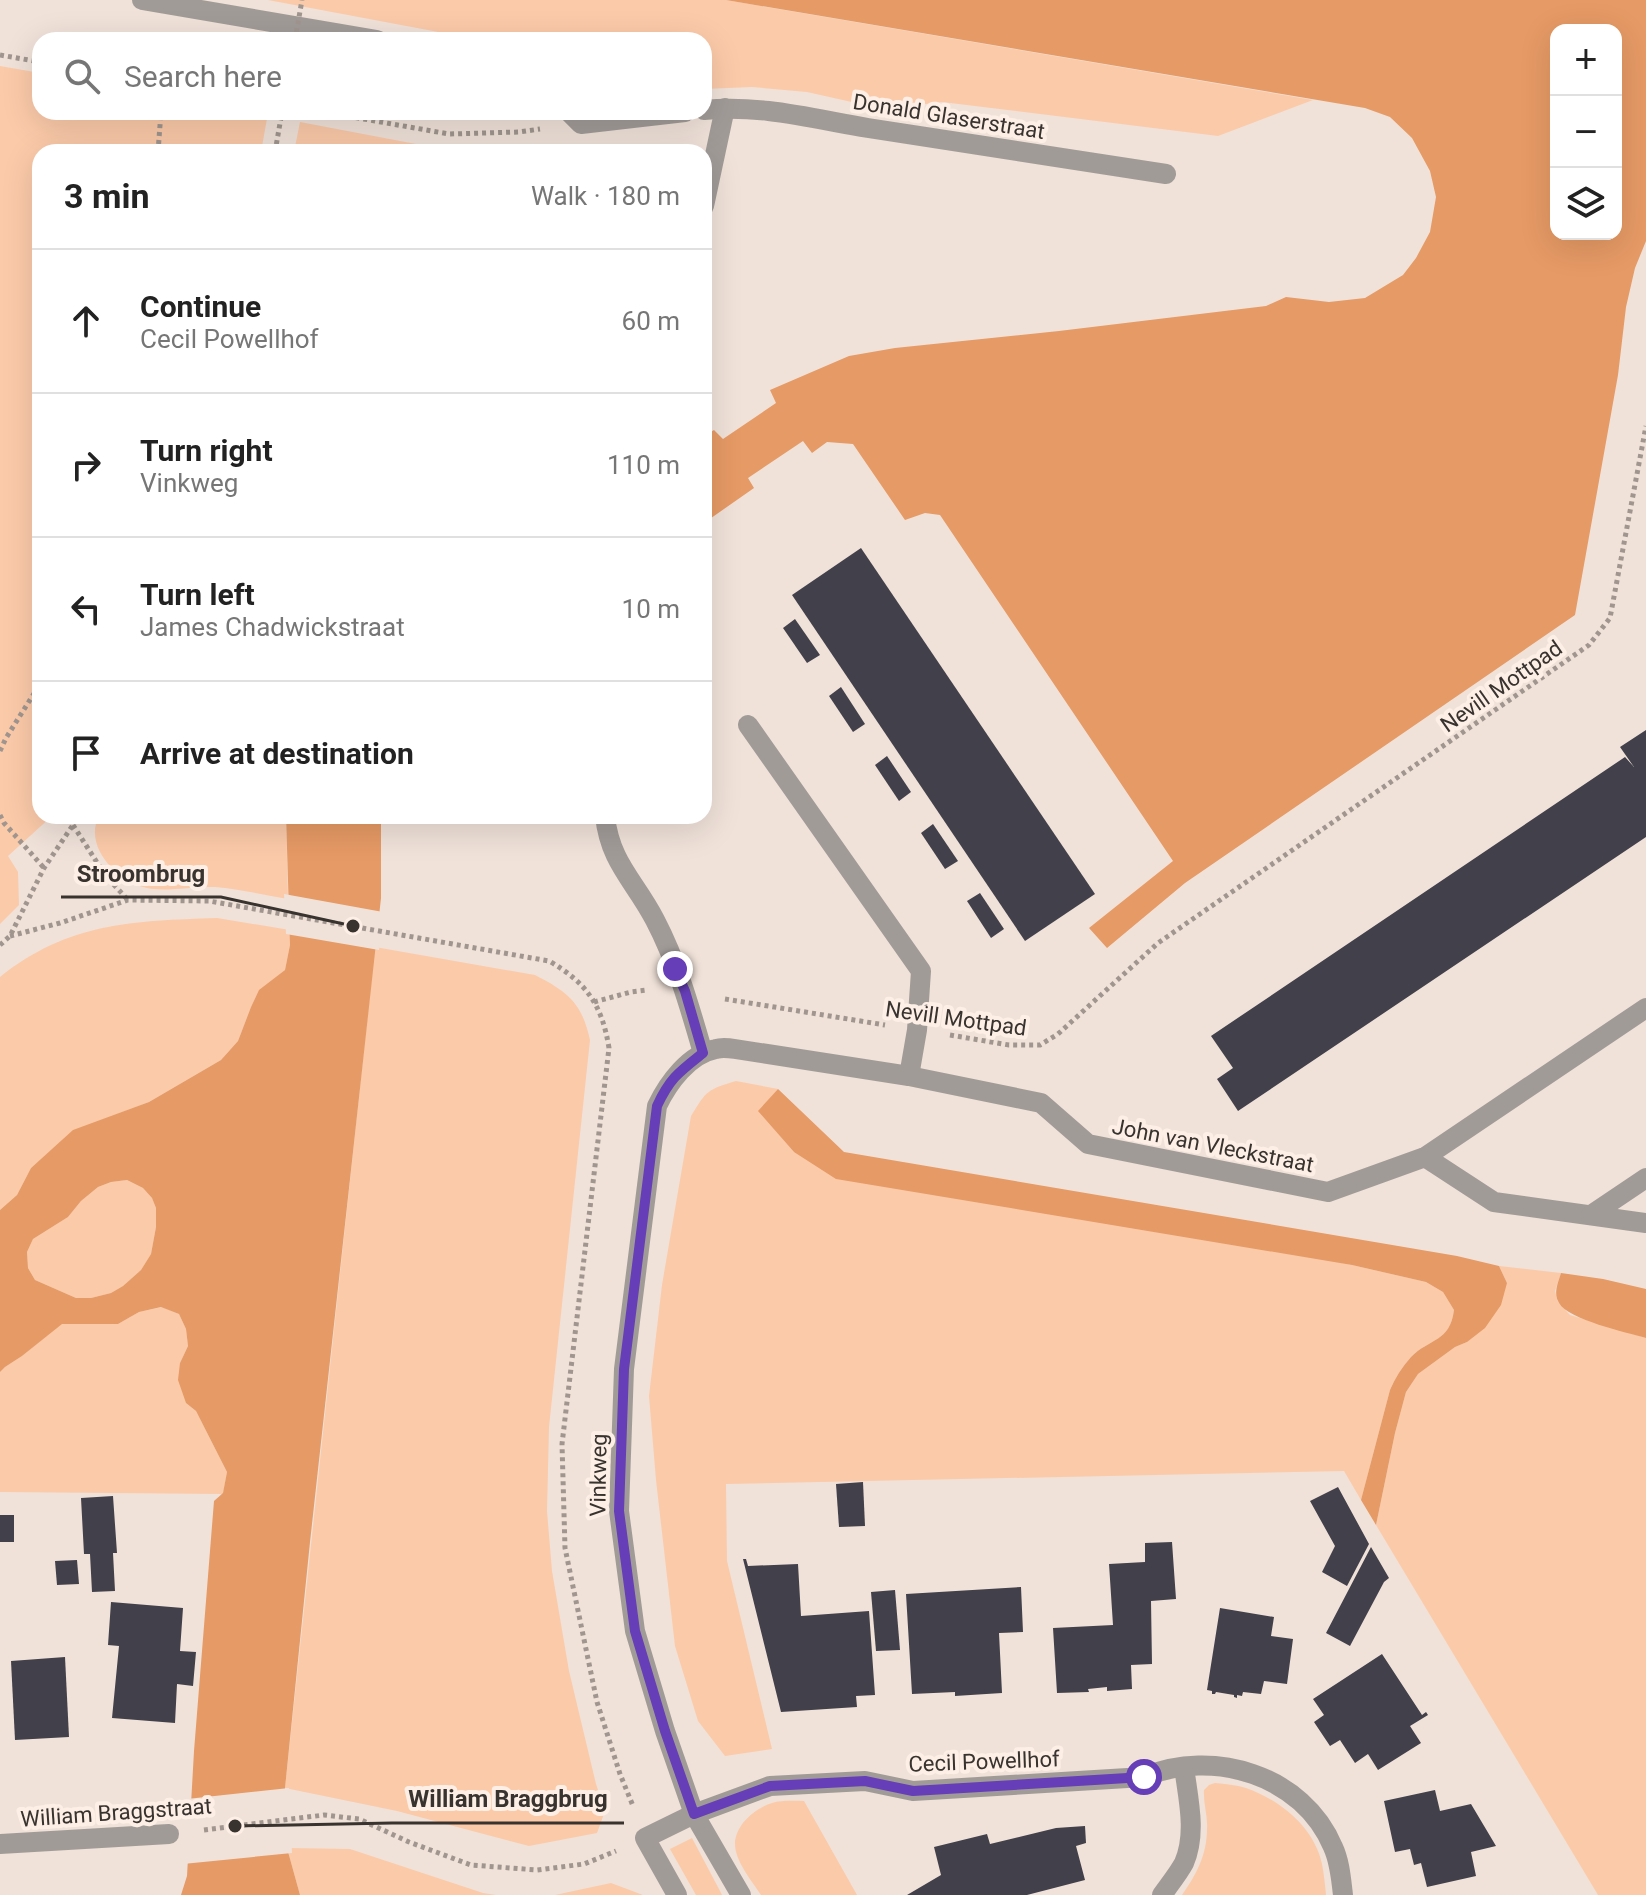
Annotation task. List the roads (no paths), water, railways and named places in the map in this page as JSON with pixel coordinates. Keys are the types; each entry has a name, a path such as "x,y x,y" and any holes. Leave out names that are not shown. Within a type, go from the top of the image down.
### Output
{"street":[{"path":"142,0 330,32"},
{"path":"710,144 714,109"},
{"name":"Donald Glaserstraat","path":"714,109 784,113 1166,174"},
{"path":"748,725 921,971 917,1030 909,1076"},
{"path":"606,824 607,837 617,861 655,919 685,991 703,1053"},
{"name":"John van Vleckstraat","path":"703,1053 718,1048 735,1049 909,1076 1041,1103 1088,1144 1328,1192 1425,1157 1646,1008"},
{"name":"Vinkweg","path":"703,1053 666,1085 657,1106 624,1369 619,1511 635,1631 665,1731 694,1814 741,1895"},
{"path":"1425,1157 1494,1202 1646,1223"},
{"path":"1591,1215 1646,1178"},
{"path":"1162,1895 1182,1867 1191,1837 1184,1767"},
{"name":"Cecil Powellhof","path":"694,1814 770,1786 865,1781 913,1791 1144,1777 1164,1769 1184,1767 1240,1769 1260,1776 1304,1802 1332,1843 1343,1895"},
{"path":"677,1895 645,1838 694,1814"},
{"name":"William Braggstraat","path":"0,1844 169,1834"}],"place":[{"name":"Stroombrug","path":"353,926"},
{"name":"William Braggbrug","path":"235,1826"}]}
